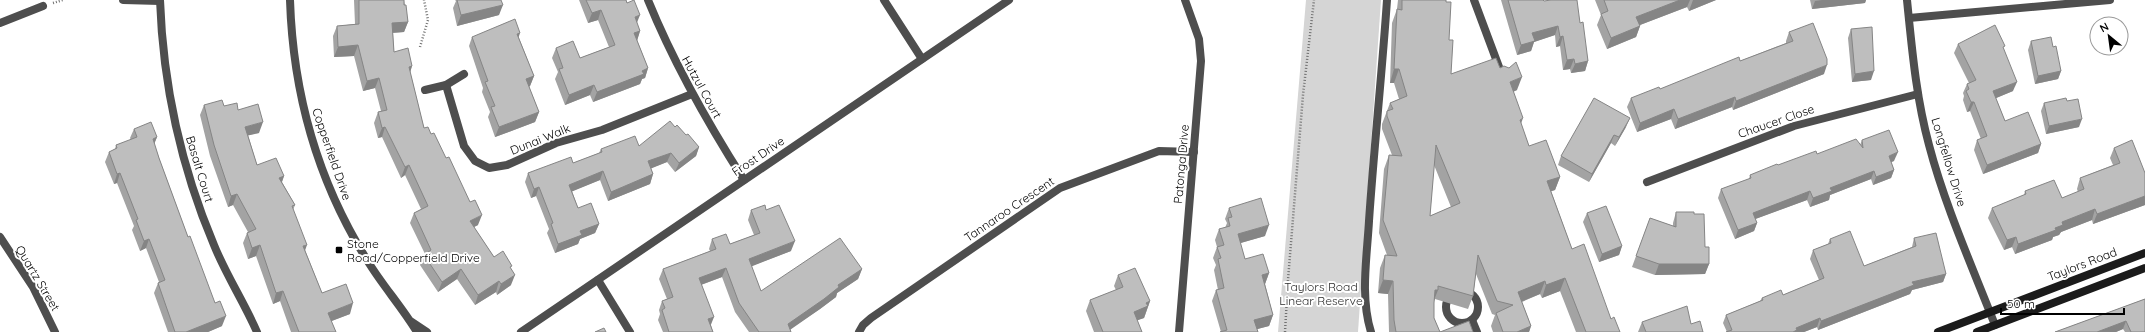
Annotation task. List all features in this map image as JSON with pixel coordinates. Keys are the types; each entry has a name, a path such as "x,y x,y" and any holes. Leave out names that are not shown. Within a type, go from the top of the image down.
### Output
{"main road":[{"name":"Taylors Road","path":"1938,332 2145,253"},
{"path":"1977,332 2145,268"}],"street":[{"name":"Basalt Court","path":"123,0 160,0 169,95 183,157 214,246 257,332"},
{"name":"Copperfield Drive","path":"290,0 296,77 305,115 330,190 366,259 417,332"},
{"name":"Hutzul Court","path":"648,0 672,56 692,94 744,180"},
{"path":"884,0 922,59"},
{"name":"Frost Drive","path":"521,332 1008,0"},
{"name":"Patonga Drive","path":"1179,332 1201,50 1194,24 1185,0"},
{"path":"1371,332 1366,314 1366,275 1374,141 1381,100 1387,0"},
{"path":"1474,0 1503,76"},
{"name":"Longfellow Drive","path":"1907,0 1918,94 1929,144 1940,182 1995,325"},
{"path":"1909,18 2110,0"},
{"path":"0,22 43,6"},
{"path":"425,90 446,85 464,74"},
{"name":"Dunai Walk","path":"446,85 464,146 475,161 489,168 507,165 556,143 602,130 692,94"},
{"name":"Chaucer Close","path":"1647,182 1794,126 1918,94"},
{"name":"Tannaroo Crescent","path":"858,332 862,325 871,318 1060,188 1159,151 1194,152"},
{"name":"Quartz Street","path":"0,237 33,288 55,332"},
{"path":"598,280 630,332"},
{"path":"1462,291 1468,292 1476,299 1478,310 1472,320 1463,323 1453,321 1449,318 1446,308 1448,298 1452,294 1462,291"},
{"name":"Copperfield Drive","path":"410,320 427,332"},
{"path":"1472,320 1477,332"}],"path":[{"path":"420,47 428,20 424,0"},
{"path":"1285,332 1303,102 1314,0"}],"green space":[{"name":"Taylors Road Linear Reserve","path":"1306,0 1381,0 1358,332 1278,332"}],"building":[{"path":"359,0 404,0 408,22 392,23 394,52 408,48 412,66 409,67 424,128 428,127 431,134 434,133 446,158 449,157 470,202 475,200 482,215 470,221 494,257 503,251 512,266 510,267 515,275 501,284 499,281 478,295 461,269 442,282 424,255 431,250 414,213 428,206 409,165 405,167 385,127 382,128 378,112 387,110 379,78 367,81 358,45 338,47 337,26 359,24"},
{"path":"457,0 501,0 503,5 461,15"},
{"path":"586,0 626,0 627,3 634,0 640,15 635,17 640,31 634,33 648,68 642,71 644,74 597,92 594,85 569,95 559,69 563,68 556,48 573,41 580,58 615,45 601,10 592,13"},
{"path":"1402,0 1446,0 1446,2 1451,2 1449,40 1453,40 1451,74 1496,58 1500,68 1504,66 1509,68 1516,62 1522,77 1510,82 1523,118 1520,120 1529,146 1546,140 1560,177 1547,181 1572,249 1584,244 1611,319 1614,317 1620,332 1586,332 1565,278 1546,285 1545,281 1518,292 1531,326 1517,332 1503,332 1496,313 1513,305 1497,301 1478,255 1473,296 1438,286 1438,290 1435,290 1434,318 1440,332 1396,332 1394,320 1393,281 1383,280 1385,255 1397,256 1383,220 1389,155 1402,156 1387,116 1387,111 1393,109 1390,103 1407,96 1399,69 1394,69 1397,9 1402,10","holes":["1436,145 1460,203 1430,216"]},
{"path":"1508,0 1577,0 1580,23 1583,22 1588,61 1575,64 1574,59 1567,60 1563,36 1560,37 1558,26 1532,33 1535,41 1521,45"},
{"path":"1604,0 1680,0 1636,17 1640,26 1611,38 1601,14 1608,11"},
{"path":"515,19 520,33 517,34 534,76 526,79 539,112 499,127 491,107 495,106 485,82 488,81 472,37"},
{"path":"1813,23 1827,59 1827,65 1736,101 1735,97 1678,119 1674,109 1640,123 1631,98 1659,87 1660,89 1739,57 1740,61 1793,41 1789,32"},
{"path":"1995,25 2005,46 2003,47 2017,82 1993,91 2005,121 2028,112 2041,144 1987,165 1977,140 1987,136 1974,102 1971,102 1966,91 1969,89 1967,84 1976,80 1958,44"},
{"path":"1872,27 1874,71 1855,74 1851,29"},
{"path":"2051,37 2053,47 2056,46 2061,71 2038,76 2031,41"},
{"path":"1594,98 1630,118 1619,137 1614,135 1592,174 1561,156"},
{"path":"2066,98 2067,101 2078,99 2082,119 2049,126 2044,103"},
{"path":"222,100 224,106 237,103 238,110 258,104 263,122 245,127 257,165 276,158 284,176 279,178 295,205 292,206 307,245 303,246 322,293 346,284 353,303 328,313 336,332 299,332 283,291 276,293 260,245 252,248 247,233 256,229 237,194 231,196 214,145 204,105"},
{"path":"670,121 675,127 677,125 686,135 688,134 699,147 679,163 671,153 648,161 653,174 611,192 603,171 569,185 578,208 591,203 599,224 580,231 582,235 558,244 551,224 553,223 539,187 534,189 528,173 571,157 573,163 602,152 601,149 635,136 639,146"},
{"path":"151,122 157,137 153,139 159,158 188,237 190,236 215,303 220,301 226,316 186,332 175,332 158,283 165,280 149,239 144,241 136,220 138,219 120,173 117,174 109,152 117,148 116,145 137,137 134,129"},
{"path":"1889,130 1898,152 1889,156 1894,170 1876,177 1874,171 1830,188 1832,191 1813,198 1810,191 1753,213 1757,223 1738,230 1721,189 1751,178 1750,175 1777,164 1778,165 1816,151 1817,154 1856,139 1863,148 1862,140"},
{"path":"2132,140 2145,173 2145,196 2097,214 2095,209 2062,222 2063,225 2055,228 2056,230 2018,244 2016,237 2007,240 1992,208 2026,194 2025,191 2054,180 2062,198 2084,189 2080,178 2120,163 2114,148"},
{"path":"1261,198 1269,225 1238,234 1245,259 1263,254 1269,273 1262,275 1273,315 1254,320 1258,332 1220,332 1227,330 1216,290 1224,288 1218,259 1221,258 1217,247 1224,245 1219,229 1230,226 1228,218 1232,217 1229,208"},
{"path":"765,205 766,210 779,205 795,241 749,259 761,291 840,238 862,269 838,285 839,287 824,299 788,324 791,332 759,332 739,303 726,268 699,278 714,317 708,319 713,332 669,332 662,310 665,308 662,301 673,297 663,269 716,249 712,239 726,234 730,244 760,233 751,210"},
{"path":"1606,206 1622,246 1602,254 1587,213"},
{"path":"1676,212 1694,212 1694,214 1704,214 1705,247 1709,247 1709,264 1659,264 1636,256 1650,218 1676,227"},
{"path":"1850,231 1864,266 1916,246 1914,238 1936,233 1946,274 1912,282 1914,285 1821,321 1820,318 1796,328 1797,330 1793,332 1726,332 1732,330 1726,315 1763,300 1762,298 1781,290 1783,295 1824,278 1813,250 1831,243 1830,239"},
{"path":"1135,268 1150,301 1146,303 1148,306 1134,312 1142,332 1103,332 1090,300 1123,287 1118,275"},
{"path":"2145,299 2145,332 2131,332 2126,321 2097,332 2055,332"},
{"path":"1687,306 1691,324 1700,321 1703,332 1646,332 1642,322"},
{"path":"1469,321 1473,332 1440,332"},
{"path":"604,328 606,332 595,332"}],"place":[{"name":"Stone Road/Copperfield Drive","path":"339,250"}]}
